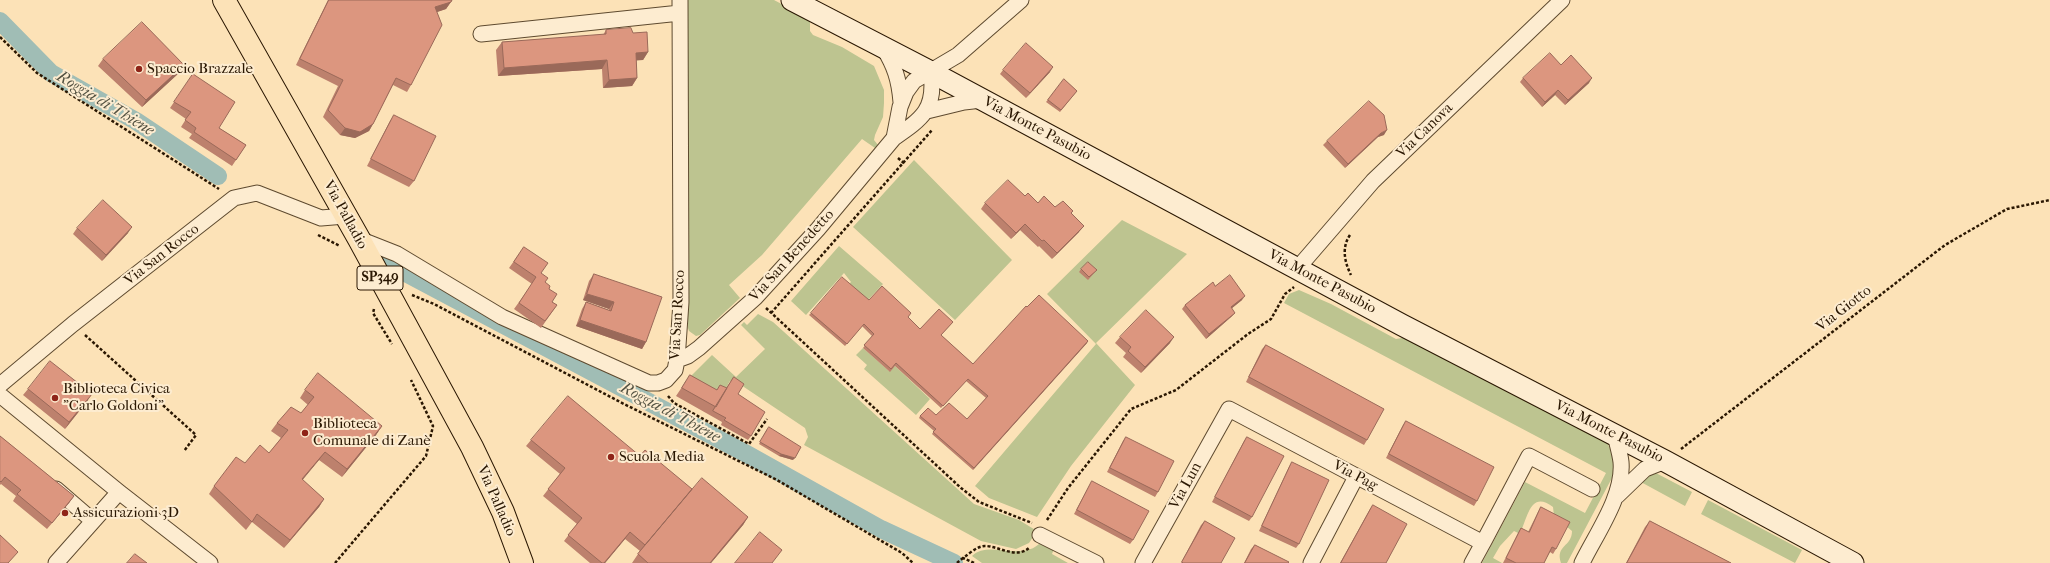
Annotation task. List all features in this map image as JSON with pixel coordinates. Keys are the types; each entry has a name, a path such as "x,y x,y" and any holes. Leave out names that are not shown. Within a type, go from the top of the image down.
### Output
{"main road":[{"name":"Via Palladio","path":"224,0 346,216 352,243 392,301 472,447 503,512 522,563"},
{"name":"Via Monte Pasubio","path":"792,0 931,72 1295,274 1615,435 1853,563"}],"street":[{"name":"Via San Benedetto","path":"890,142 906,92 914,81 958,55 1020,0"},
{"name":"Via Canova","path":"1295,274 1373,181 1562,0"},
{"path":"481,34 680,6"},
{"name":"Via San Rocco","path":"658,383 666,380 675,370 681,302 680,6"},
{"path":"883,47 894,67 899,82 901,105"},
{"path":"927,111 933,86 931,72"},
{"path":"927,111 964,102 982,100"},
{"name":"Via San Benedetto","path":"677,360 688,356 700,348 755,298 818,229 890,142 918,121 927,111"},
{"path":"239,197 263,195 322,218 346,216"},
{"name":"Via San Rocco","path":"0,385 73,324 239,197"},
{"path":"352,243 397,254 502,317 649,383 658,383"},
{"path":"0,395 119,492 210,563"},
{"name":"Via Pag","path":"1229,409 1483,543"},
{"name":"Via Lun","path":"1143,563 1229,409"},
{"path":"1582,563 1614,500 1620,481 1621,463 1615,435"},
{"path":"1472,563 1529,456 1592,489"},
{"path":"1614,500 1645,468 1665,461"},
{"path":"1311,563 1356,477"},
{"path":"45,480 93,521"},
{"path":"56,563 119,492"},
{"path":"1040,535 1096,563"}],"path":[{"path":"0,37 36,73 239,197"},
{"path":"936,126 905,164 771,313 961,488 978,502 1024,518 1039,526 1040,535"},
{"path":"890,142 905,164"},
{"name":"Via Giotto","path":"1665,461 1945,245 2007,209 2050,200"},
{"path":"312,232 352,243"},
{"path":"1350,234 1347,240 1344,262 1351,276"},
{"path":"957,563 972,551 984,546 1015,552 1029,549 1040,535 1049,517 1068,488 1131,410 1176,390 1248,334 1271,319 1285,294 1298,286 1295,274"},
{"path":"395,349 373,313 375,304 412,295 434,304 624,404 777,480 902,553 913,563"},
{"path":"73,324 196,436 184,451"},
{"path":"336,563 426,456 433,426 409,376"},
{"path":"658,383 674,403 749,444 767,419"},
{"path":"963,558 974,563"}],"green space":[{"path":"687,0 774,0 810,19 810,31 813,35 842,47 874,66 884,90 883,117 874,140 878,145 875,148 862,139 762,255 729,285 740,298 700,335 696,336 689,331 688,328"},
{"path":"914,160 1012,260 955,320 853,227"},
{"path":"1122,220 1187,254 1096,343 1135,385 1071,466 1037,517 989,498 975,486 1096,344 1047,294"},
{"path":"839,246 883,284 868,300 849,284 851,282 844,273 806,315 791,301"},
{"path":"1299,290 1331,304 1396,339 1402,338 1404,333 1606,440 1614,458 1613,476 1567,563 1561,563 1560,553 1569,540 1572,531 1554,516 1553,507 1540,501 1531,507 1521,531 1518,533 1514,531 1500,546 1493,558 1502,563 1482,563 1525,482 1585,513 1606,473 1284,303 1289,294"},
{"path":"758,314 773,322 974,504 1019,520 1037,531 1029,543 1016,549 981,541 804,445 808,437 805,428 741,385 730,381 721,397 684,383 712,355 736,377 765,349 741,325 744,322 747,325"},
{"path":"863,348 889,371 895,366 930,399 916,415 864,369 867,365 856,355"},
{"path":"1654,472 1692,492 1685,506 1639,481 1645,476"},
{"path":"1708,500 1802,550 1795,563 1701,514"},
{"path":"1041,542 1054,549 1052,554 1068,563 982,563 972,556 979,551 987,550 1025,551 1033,548"}],"building":[{"path":"329,0 452,0 451,2 435,7 442,25 411,85 396,78 373,124 360,132 345,128 328,110 343,80 300,59"},
{"name":"Spaccio Brazzale","path":"142,22 184,65 146,100 103,59"},
{"path":"631,28 633,33 647,32 648,52 636,53 637,78 609,80 607,60 504,68 502,42 606,34 606,30"},
{"path":"1026,43 1053,67 1030,93 1003,70"},
{"path":"1550,53 1561,65 1571,55 1592,78 1568,100 1558,90 1545,102 1523,78"},
{"path":"193,74 235,102 219,128 246,145 236,160 194,132 196,128 185,120 191,112 174,102"},
{"path":"1064,79 1077,91 1061,110 1048,100"},
{"path":"1369,101 1384,115 1387,130 1381,133 1348,164 1327,141"},
{"path":"394,115 436,136 414,181 371,159"},
{"path":"1008,180 1025,196 1028,193 1038,203 1044,196 1055,207 1063,201 1073,211 1071,213 1084,226 1057,253 1025,224 1016,233 985,203"},
{"path":"103,200 132,227 106,255 77,228"},
{"path":"524,247 548,263 541,273 548,278 545,282 550,286 549,289 557,294 552,302 557,305 545,321 519,303 536,277 514,262"},
{"path":"1088,262 1097,270 1089,277 1081,269"},
{"path":"594,274 662,297 646,342 580,320 586,302 611,311 614,302 587,294"},
{"path":"1230,275 1245,296 1231,307 1235,313 1209,334 1185,305 1213,282 1215,286"},
{"path":"842,277 869,300 882,286 911,313 908,317 920,329 939,309 953,322 941,335 973,364 1026,306 1027,307 1039,295 1088,341 974,468 933,432 936,429 920,416 928,408 936,415 949,403 967,419 988,396 968,379 943,406 896,363 891,369 864,345 874,334 864,324 847,344 811,313"},
{"path":"1146,310 1174,337 1145,367 1128,351 1131,347 1120,337"},
{"path":"1266,345 1384,409 1367,440 1249,377"},
{"name":"Biblioteca Civica \"Carlo Goldoni\"","path":"50,361 92,394 69,422 28,389"},
{"path":"318,373 382,426 347,469 325,452 302,479 324,499 290,540 257,514 252,522 214,486 236,457 245,463 260,445 269,453 288,430 277,423 291,407 301,413 314,397 305,390"},
{"path":"690,375 717,390 720,385 727,388 716,407 682,388"},
{"path":"734,377 744,384 738,394 765,412 751,436 724,420 726,418 713,411"},
{"path":"568,396 640,456 645,450 692,489 645,545 630,532 604,563 602,563 568,535 582,518 548,489 565,468 531,440"},
{"path":"1406,421 1494,467 1477,501 1389,454"},
{"path":"769,427 801,447 795,458 781,454 760,442"},
{"path":"0,436 74,496 52,523 17,494 21,490 5,477 1,482 0,481"},
{"path":"1126,437 1174,461 1158,492 1110,468"},
{"path":"1247,437 1284,456 1252,517 1215,497"},
{"path":"1292,462 1329,480 1299,544 1262,526"},
{"path":"702,478 748,517 710,563 648,563 638,554"},
{"path":"1092,481 1149,511 1133,540 1077,510"},
{"path":"1373,505 1407,524 1386,563 1341,563"},
{"path":"1541,507 1570,522 1556,549 1552,547 1544,563 1516,563 1506,558 1521,528 1529,532"},
{"path":"1205,521 1235,538 1221,563 1183,563 1182,562"},
{"path":"1650,521 1731,563 1627,563"},
{"path":"760,532 782,550 772,563 735,563"},
{"path":"0,535 18,552 8,563 0,563"},
{"path":"1255,545 1289,562 1245,563"},
{"path":"135,554 147,563 127,563"}],"waterway":[{"name":"Roggia di Thiene","path":"0,21 51,73 136,121 218,176"},
{"name":"Roggia di Thiene","path":"387,263 743,452 881,529 954,563"}],"place":[{"name":"Spaccio Brazzale","path":"139,69"},
{"name":"Biblioteca Civica \"Carlo Goldoni\"","path":"55,398"},
{"name":"Biblioteca Comunale di Zanè","path":"305,433"},
{"name":"Scuola Media","path":"611,457"},
{"name":"Assicurazioni 3D","path":"65,513"}]}
